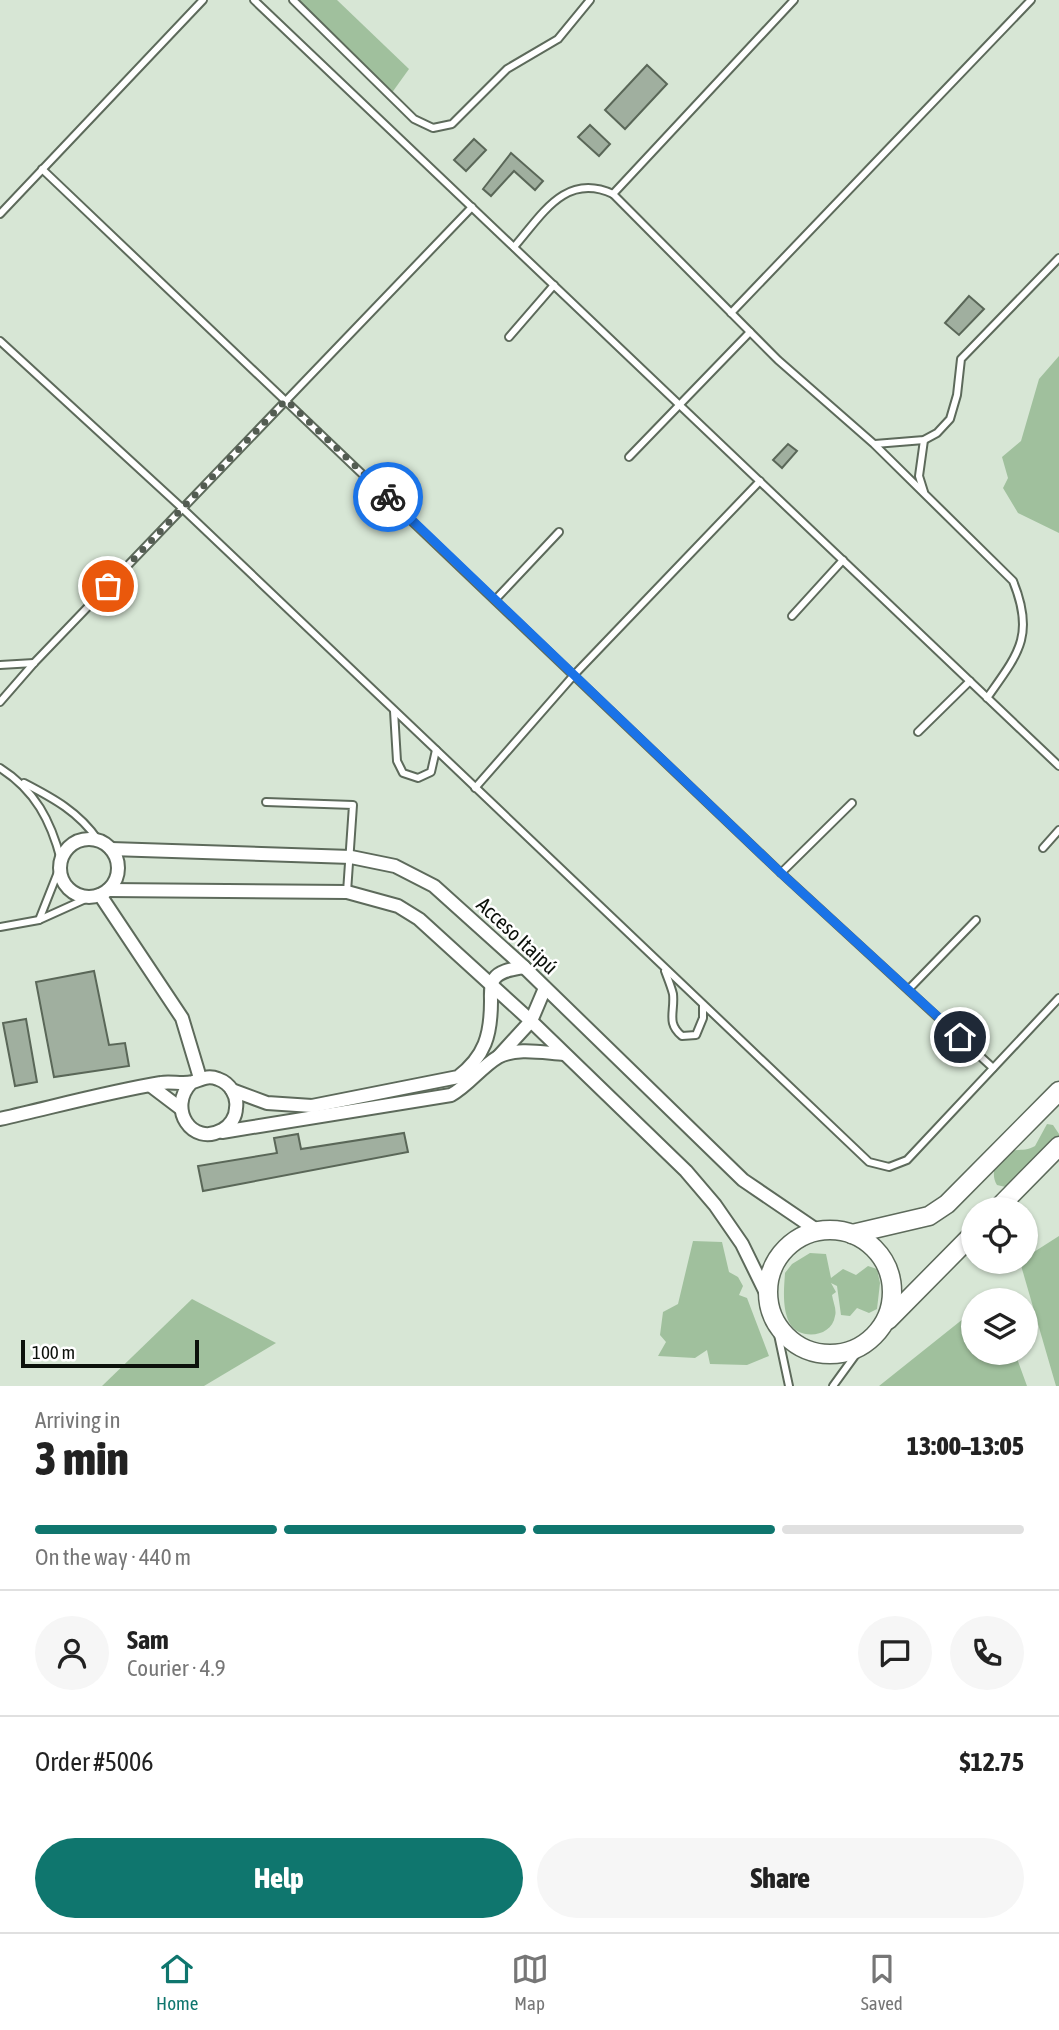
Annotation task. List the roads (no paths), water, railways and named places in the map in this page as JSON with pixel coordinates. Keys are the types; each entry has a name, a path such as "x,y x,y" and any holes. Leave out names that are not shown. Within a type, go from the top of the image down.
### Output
{"street":[{"path":"99,894 118,869 111,849 98,840 88,839 72,844 60,863 62,878 71,891 99,894 347,892 398,906 419,919 687,1171 742,1244 767,1296 776,1325 789,1340 805,1350 824,1355 844,1353 862,1346 961,1246"},
{"name":"Acceso Itaipú","path":"111,849 351,857 395,866 434,886 524,967 743,1181 818,1231"},
{"path":"99,894 182,1018 196,1081"},
{"path":"0,1119 167,1082 218,1079 232,1090 267,1103 312,1107 458,1077 473,1065 485,1047 490,1033 491,985 501,973 524,967"},
{"path":"196,1081 185,1090 180,1108 183,1117 196,1131 215,1133 451,1095 465,1087 499,1056 530,1021 545,988"},
{"path":"499,1056 526,1052 564,1054"},
{"path":"151,1086 180,1108"},
{"path":"215,1133 230,1124 234,1116 237,1107 232,1090"},
{"path":"767,1296 775,1261 786,1247 801,1237 818,1231 852,1234 929,1216 947,1204 1059,1091"},
{"path":"1009,1197 1059,1146"},
{"path":"852,1234 868,1243 881,1256 890,1272 893,1290 891,1309 883,1325"}],"lane":[{"path":"0,214 203,0"},
{"path":"254,0 1059,766"},
{"path":"293,0 414,118 433,128 452,124 507,69 558,40 590,0"},
{"path":"612,194 794,0"},
{"path":"731,313 1031,0"},
{"path":"42,169 781,873 993,1068"},
{"path":"514,247 567,191 582,186 597,187 612,194 750,332 874,444 1013,581 1023,606 1025,628 1021,643 987,698"},
{"path":"0,702 34,663 472,207"},
{"path":"874,444 924,440 950,419 957,395 961,359 1059,258"},
{"path":"509,337 554,285"},
{"path":"629,457 750,332"},
{"path":"0,341 182,508 869,1162 881,1166 897,1166 906,1160 1059,998"},
{"path":"924,440 919,475 924,493"},
{"path":"475,788 574,675 760,481"},
{"path":"495,600 559,532"},
{"path":"792,617 843,560"},
{"path":"0,665 34,663"},
{"path":"918,732 970,681"},
{"path":"393,709 397,723 397,761 403,773 418,778 431,772 436,750"},
{"path":"0,768 55,799 85,820 98,840"},
{"path":"21,781 48,818 60,863 39,920"},
{"path":"266,802 353,805 347,892"},
{"path":"781,873 852,803"},
{"path":"1043,848 1059,830"},
{"path":"0,928 39,920 99,894"},
{"path":"909,989 976,920"},
{"path":"663,966 673,996 671,1021 674,1030 682,1036 696,1035 703,1018 703,1005"},
{"path":"776,1325 789,1386"},
{"path":"833,1386 862,1346"}]}
